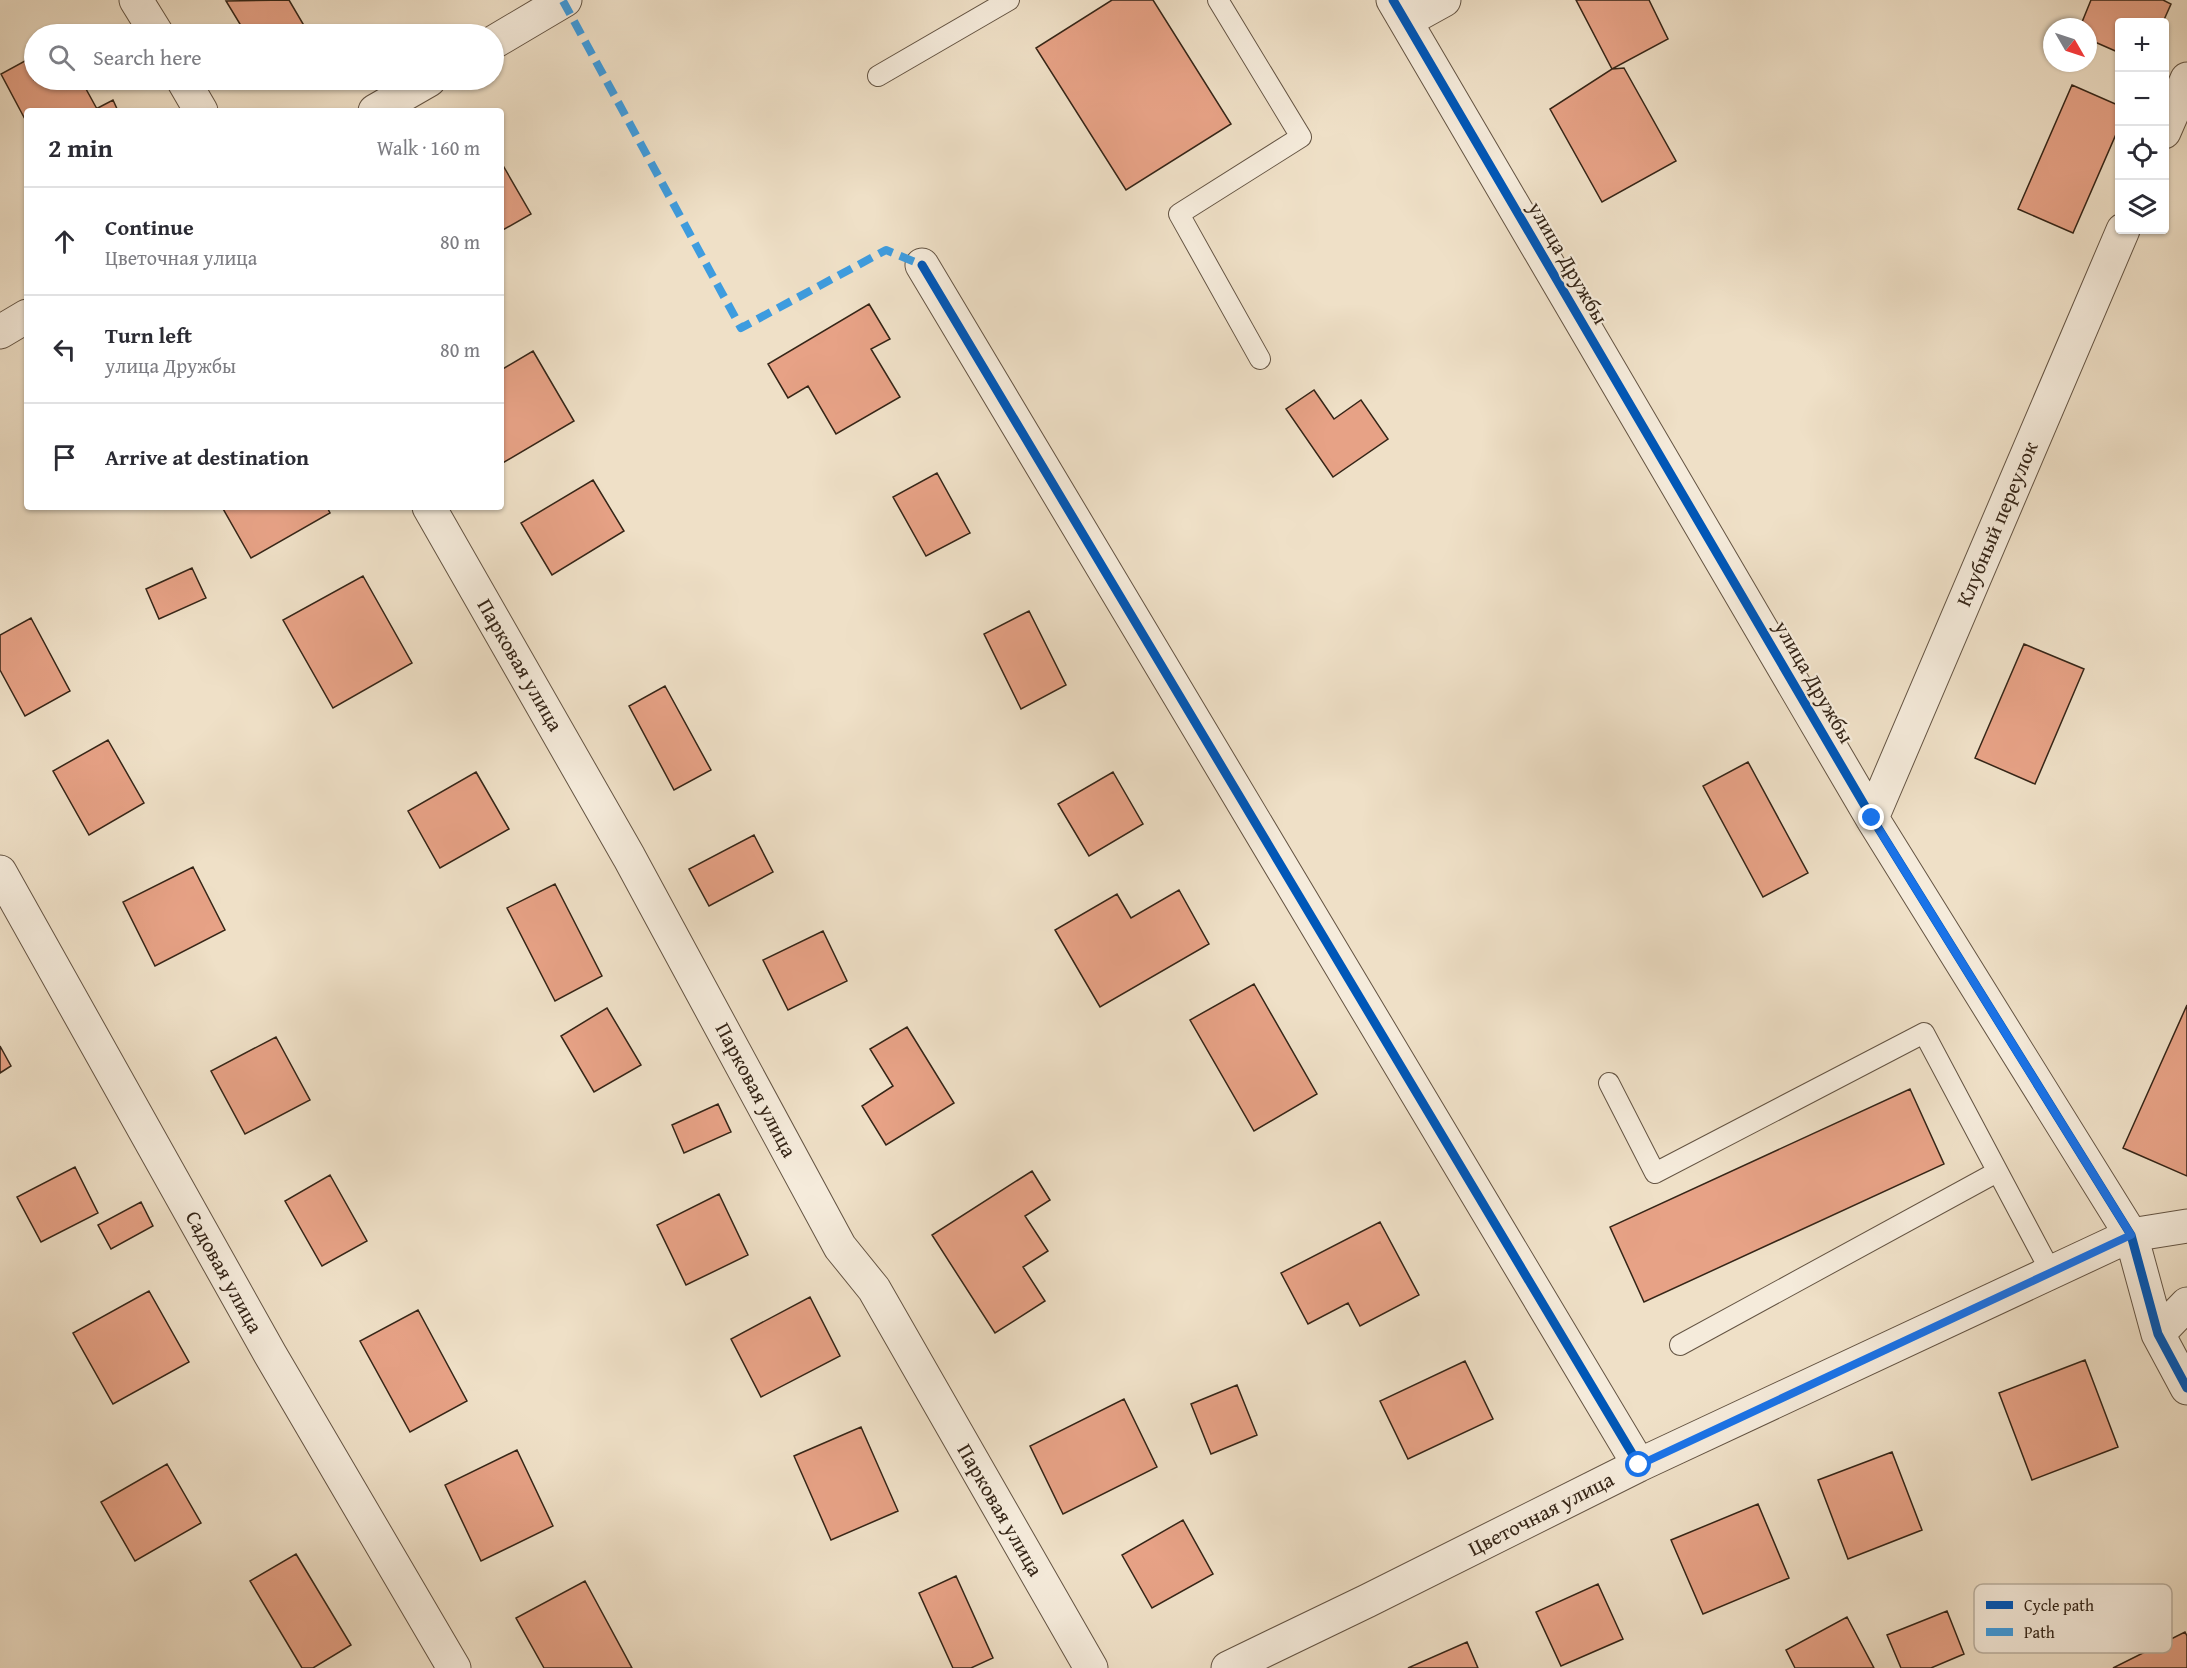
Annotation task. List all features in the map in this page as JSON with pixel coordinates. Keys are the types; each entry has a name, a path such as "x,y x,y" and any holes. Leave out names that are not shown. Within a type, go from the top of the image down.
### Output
{"street":[{"path":"136,0 151,24"},
{"path":"504,36 565,0"},
{"path":"1400,10 1444,0"},
{"name":"улица Дружбы","path":"1400,10 1872,818 2131,1235 2158,1334 2187,1388"},
{"path":"2167,126 2187,79"},
{"path":"189,90 199,108"},
{"path":"380,108 412,90"},
{"name":"Клубный переулок","path":"1872,818 2121,234"},
{"path":"922,265 1639,1465"},
{"path":"0,332 24,318"},
{"name":"Парковая улица","path":"431,510 629,857 840,1247 874,1289 1091,1668"},
{"name":"Садовая улица","path":"0,872 264,1344 453,1668"},
{"name":"Цветочная улица","path":"1228,1668 1639,1465 2050,1272 2131,1235 2187,1226"},
{"path":"2158,1334 2187,1304"}],"lane":[{"path":"878,76 1009,0"},
{"path":"1218,0 1301,137 1179,214 1260,359"},
{"path":"1609,1083 1655,1173 1924,1033 2050,1272"},
{"path":"1680,1345 1997,1172"}],"building":[{"path":"289,0 303,24 240,24 226,1"},
{"path":"1112,0 1153,0 1231,124 1126,190 1036,48"},
{"path":"1576,0 1649,0 1668,39 1612,69"},
{"path":"2091,0 2163,0 2171,4 2165,18 2115,18 2115,51 2097,43 2097,18 2084,18"},
{"path":"24,61 24,90 87,90 96,108 24,108 24,117 1,74"},
{"path":"1624,68 1676,161 1602,202 1550,109 1612,69"},
{"path":"2072,85 2115,104 2115,136 2073,233 2018,209"},
{"path":"113,100 117,108 98,108"},
{"path":"504,167 531,214 504,229"},
{"path":"869,304 890,339 871,349 900,397 836,434 808,386 788,398 768,364"},
{"path":"533,351 574,421 504,462 504,368"},
{"path":"1314,390 1334,419 1361,400 1388,439 1333,477 1286,409"},
{"path":"937,473 970,533 926,556 893,497"},
{"path":"593,480 624,531 552,575 521,523"},
{"path":"224,510 328,510 330,513 251,558"},
{"path":"192,568 206,598 159,619 146,589"},
{"path":"363,576 412,663 333,708 283,620"},
{"path":"1029,611 1066,685 1021,709 984,634"},
{"path":"31,618 70,691 25,716 0,670 0,635"},
{"path":"2024,644 2084,669 2035,784 1975,758"},
{"path":"665,686 711,770 674,790 629,706"},
{"path":"108,740 144,803 89,835 53,771"},
{"path":"1748,762 1808,873 1763,897 1703,786"},
{"path":"476,772 509,829 440,868 408,811"},
{"path":"1113,772 1143,824 1089,856 1058,804"},
{"path":"754,835 773,872 709,906 689,869"},
{"path":"193,867 225,930 155,966 123,902"},
{"path":"555,884 602,976 555,1001 507,908"},
{"path":"1179,890 1209,944 1100,1007 1055,930 1117,894 1131,918"},
{"path":"823,931 847,981 788,1010 763,960"},
{"path":"1254,984 1317,1094 1254,1131 1190,1020"},
{"path":"2187,1005 2187,1176 2123,1148"},
{"path":"607,1008 641,1065 594,1092 561,1036"},
{"path":"907,1027 954,1103 886,1145 862,1106 893,1086 870,1049"},
{"path":"276,1037 310,1100 245,1134 211,1071"},
{"path":"0,1046 11,1066 0,1073"},
{"path":"1910,1089 1944,1164 1644,1302 1610,1227"},
{"path":"718,1104 731,1132 684,1153 672,1125"},
{"path":"75,1167 98,1213 41,1242 17,1197"},
{"path":"1032,1171 1050,1200 1025,1216 1048,1251 1023,1267 1045,1301 995,1333 932,1235"},
{"path":"330,1175 367,1241 322,1266 285,1201"},
{"path":"719,1194 748,1255 686,1285 657,1225"},
{"path":"141,1202 153,1226 111,1249 98,1225"},
{"path":"1380,1222 1419,1295 1360,1326 1348,1303 1308,1324 1281,1273"},
{"path":"149,1291 189,1362 113,1404 73,1333"},
{"path":"810,1297 840,1356 761,1397 731,1339"},
{"path":"418,1310 467,1401 410,1432 360,1341"},
{"path":"2085,1360 2118,1447 2032,1480 1999,1393"},
{"path":"1465,1361 1493,1419 1408,1459 1380,1401"},
{"path":"1237,1385 1257,1435 1211,1454 1191,1404"},
{"path":"1124,1399 1157,1467 1063,1514 1030,1446"},
{"path":"861,1427 898,1511 831,1540 794,1456"},
{"path":"517,1450 553,1526 481,1561 445,1485"},
{"path":"1892,1452 1922,1530 1848,1559 1818,1480"},
{"path":"167,1464 201,1523 135,1561 101,1502"},
{"path":"1758,1504 1789,1578 1703,1614 1671,1540"},
{"path":"1183,1520 1213,1574 1152,1608 1122,1555"},
{"path":"296,1554 351,1645 313,1668 302,1668 250,1581"},
{"path":"956,1576 993,1658 971,1668 953,1668 919,1593"},
{"path":"585,1581 632,1668 544,1668 516,1618"},
{"path":"1598,1584 1623,1639 1561,1666 1536,1612"},
{"path":"1947,1611 1964,1654 1931,1668 1901,1668 1887,1635"},
{"path":"1847,1617 1874,1668 1795,1668 1786,1650"},
{"path":"2185,1632 2187,1668 2113,1668 2143,1653 2172,1653 2172,1638"},
{"path":"1467,1642 1478,1668 1408,1668"}],"marked path":[{"path":"563,1 741,328 886,250 922,265"}],"cycle path":[{"path":"1393,0 1872,818 2131,1235 2158,1334 2187,1388"},
{"path":"922,265 1639,1465"}],"route":[{"path":"1639,1465 2131,1235 1872,818"}]}
